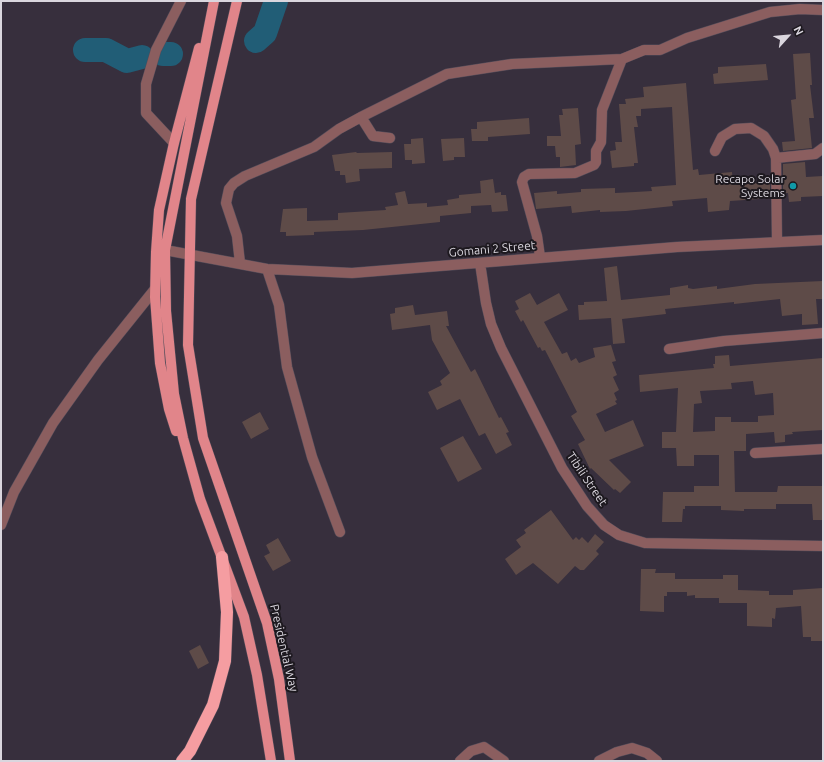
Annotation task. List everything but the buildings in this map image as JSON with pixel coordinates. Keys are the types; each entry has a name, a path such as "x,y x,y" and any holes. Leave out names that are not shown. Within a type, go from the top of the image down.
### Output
{"highway":[{"path":"182,761 190,751 213,705 225,661 227,612 222,557"}],"main road":[{"path":"213,1 174,143 159,210 155,289 160,363 169,409 200,499 244,617 257,675 271,761"},
{"path":"200,499 183,438 174,394 166,311 166,250 213,1"},
{"name":"Presidential Way","path":"237,1 192,199 189,255 188,345 203,438 267,623 280,679 290,761"}],"street":[{"path":"174,143 146,113 146,84 156,50 182,1"},
{"path":"240,263 237,236 226,203 228,189 245,176 314,147 339,128 447,74 512,64 622,59 644,50 660,50 687,38 770,12 800,9 823,10"},
{"path":"540,257 537,236 522,182 524,177 529,174 575,173 594,165 596,162 596,151 601,142 602,110 622,59"},
{"path":"361,116 373,136 390,138"},
{"path":"715,151 722,137 735,129 751,128 764,136 773,149 776,158 778,241"},
{"path":"776,158 815,154 823,148"},
{"name":"Gomani 2 Street","path":"166,250 267,269 311,273 352,273 540,257 778,241 823,240"},
{"name":"Tibili Street","path":"480,263 489,317 501,348 562,468 587,506 604,525 619,535 645,543 823,546"},
{"path":"267,269 279,305 287,367 312,457 340,532"},
{"path":"1,525 14,492 53,422 98,360 155,289"},
{"path":"669,349 724,341 823,333"},
{"path":"756,453 823,449"},
{"path":"460,761 472,751 484,747 504,761"},
{"path":"599,761 617,752 632,748 647,753 657,761"}],"waterway":[{"path":"256,41 265,33 276,1"},
{"path":"85,50 106,50 127,61 142,57"},
{"path":"163,54 171,54"}],"place":[{"name":"Recapo Solar Systems","path":"793,186"}]}
